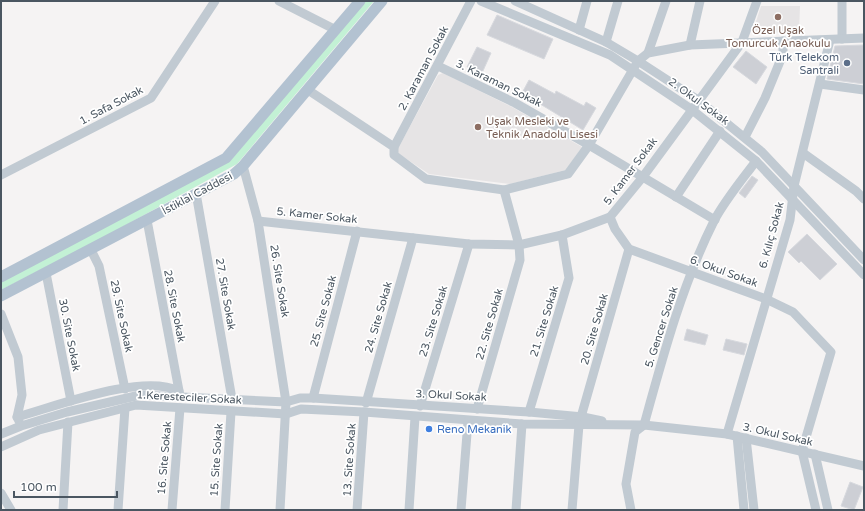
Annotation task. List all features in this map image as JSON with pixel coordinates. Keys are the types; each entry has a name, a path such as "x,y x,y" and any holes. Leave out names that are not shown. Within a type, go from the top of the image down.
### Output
{"main road":[{"name":"İstiklal Caddesi","path":"1,276 226,158 360,1"},
{"name":"İstiklal Caddesi","path":"1,296 46,274 234,174 243,166 382,1"}],"street":[{"name":"1. Safa Sokak","path":"1,175 151,98 215,1"},
{"path":"279,1 336,30"},
{"name":"2. Karaman Sokak","path":"394,146 472,1"},
{"name":"2. Okul Sokak","path":"481,1 610,55 691,108 756,161 864,275"},
{"name":"2. Okul Sokak","path":"515,1 537,5 579,30 606,42 698,100 762,152 864,260"},
{"path":"579,30 587,1"},
{"path":"606,42 618,1"},
{"path":"648,53 666,1"},
{"path":"690,45 700,1"},
{"name":"5. Kamer Sokak","path":"258,221 468,244 519,245 562,235 610,217 642,178 691,108 742,42 756,1"},
{"path":"842,1 842,39"},
{"path":"308,90 394,146 394,155 426,179 504,190 568,174 590,145 638,61 648,53 690,45 864,38"},
{"name":"6. Kılıç Sokak","path":"728,434 790,220 794,186 830,40"},
{"path":"745,138 765,98 783,54 783,41"},
{"name":"3. Karaman Sokak","path":"438,66 515,103 590,145 642,178 715,220"},
{"path":"820,84 864,90"},
{"path":"676,197 720,131"},
{"path":"803,153 860,190 864,199"},
{"name":"5. Gencer Sokak","path":"631,510 626,484 634,432 644,425 661,365 692,272 715,220 756,161"},
{"name":"26. Site Sokak","path":"243,166 258,221 286,402 280,510"},
{"name":"22. Site Sokak","path":"477,409 520,260 519,245 504,190"},
{"name":"27. Site Sokak","path":"196,193 232,399"},
{"path":"610,217 615,229 629,249"},
{"name":"28. Site Sokak","path":"147,220 180,394"},
{"name":"25. Site Sokak","path":"313,398 357,231"},
{"name":"21. Site Sokak","path":"529,412 569,278 562,235"},
{"name":"24. Site Sokak","path":"365,407 413,238"},
{"name":"23. Site Sokak","path":"420,406 468,244"},
{"name":"6. Okul Sokak","path":"629,249 766,299 793,312 831,352 802,451"},
{"name":"20. Site Sokak","path":"572,510 580,421 629,249"},
{"name":"29. Site Sokak","path":"91,250 99,266 125,389"},
{"name":"30. Site Sokak","path":"46,274 71,401"},
{"path":"1,314 18,357 22,395 16,417 21,426"},
{"path":"16,417 71,401 125,389 162,386 169,387 180,394"},
{"name":"1.Keresteciler Sokak","path":"1,434 21,426 67,412 140,395 180,394 286,402"},
{"name":"3. Okul Sokak","path":"286,402 300,398 313,398 415,417 468,421 522,424 580,421"},
{"name":"1.Keresteciler Sokak","path":"1,447 39,430 136,405 231,412 286,414"},
{"name":"3. Okul Sokak","path":"286,414 301,409 420,406 529,412 580,421 644,425 728,434 864,466"},
{"name":"13. Site Sokak","path":"357,510 365,407"},
{"path":"118,510 126,408"},
{"name":"16. Site Sokak","path":"172,510 180,408"},
{"name":"15. Site Sokak","path":"225,510 231,412"},
{"path":"409,510 415,417"},
{"path":"461,510 468,421"},
{"path":"63,510 68,422"},
{"path":"516,510 522,424"},
{"path":"741,437 744,510"},
{"path":"741,437 754,510"},
{"path":"802,451 816,510"},
{"path":"815,454 828,510"},
{"path":"1,493 11,510"}],"shaded area":[{"name":"Özel Uşak Tomurcuk Anaokulu","path":"761,6 800,6 799,32 757,33 754,28"},
{"name":"Uşak Mesleki ve Teknik Anadolu Lisesi","path":"443,73 512,107 582,147 566,170 510,184 429,174 396,152 438,75"}],"green space":[{"path":"366,1 374,1 237,164 104,237 1,290 1,282 230,161"}],"building":[{"path":"497,15 553,39 544,59 487,35"},
{"name":"Türk Telekom Santrali","path":"864,45 864,84 827,79 835,46"},
{"path":"477,47 491,53 482,73 467,67"},
{"path":"746,51 767,67 756,84 733,67"},
{"path":"529,80 555,94 556,91 584,106 586,102 596,108 583,130 522,93"},
{"path":"752,176 758,180 745,198 739,193"},
{"path":"807,234 837,264 820,280 801,261 799,263 788,252"},
{"path":"687,329 708,335 705,345 684,340"},
{"path":"726,339 747,344 744,355 723,350"},
{"path":"850,482 863,487 854,510 841,506"}],"place":[{"name":"Özel Uşak Tomurcuk Anaokulu","path":"778,17"},
{"name":"Türk Telekom Santrali","path":"847,63"},
{"name":"Uşak Mesleki ve Teknik Anadolu Lisesi","path":"478,127"},
{"name":"Reno Mekanik","path":"429,429"}]}
